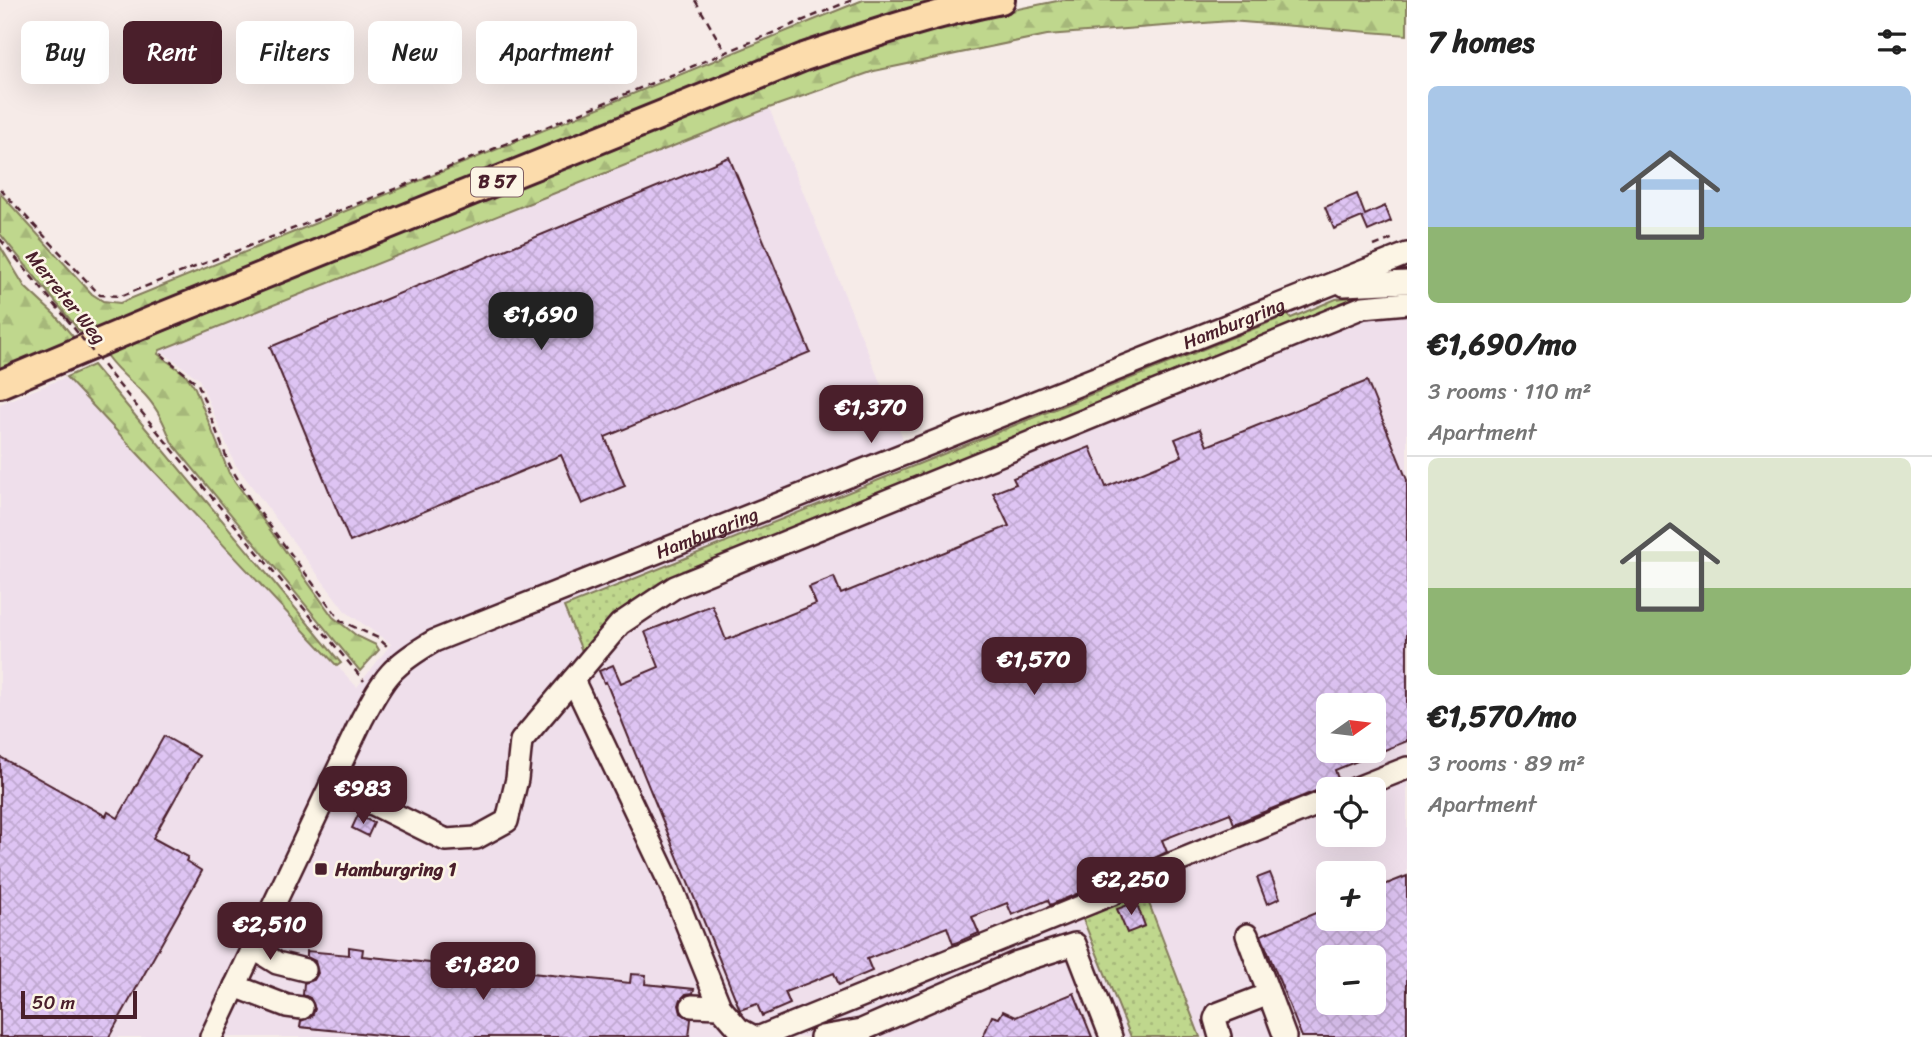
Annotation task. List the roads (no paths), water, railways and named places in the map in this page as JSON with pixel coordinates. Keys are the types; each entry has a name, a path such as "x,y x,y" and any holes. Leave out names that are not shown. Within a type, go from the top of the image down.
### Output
{"main road":[{"name":"B 57","path":"0,384 804,57 887,29 1001,0"}],"street":[{"name":"Hamburgring","path":"211,1037 377,691 401,661 434,641 1407,254"},
{"path":"1325,286 1407,282"},
{"path":"331,783 446,840 476,838 506,821 517,779 521,741 620,624 675,587 1363,307 1407,303"},
{"path":"573,680 672,888 720,1007 739,1029 754,1037"},
{"path":"1384,777 1407,768"},
{"path":"760,1037 1112,894 1158,869 1316,805"},
{"path":"1247,935 1285,1037"},
{"path":"821,1037 862,1030 1018,962 1075,944 1111,1037"},
{"path":"253,948 277,963 305,970"},
{"path":"235,986 287,1006 302,1008"},
{"path":"1220,1037 1215,1019 1217,1014 1269,994"},
{"path":"692,1006 720,1007"}],"place":[{"name":"Hamburgring 1","path":"321,869"}]}
